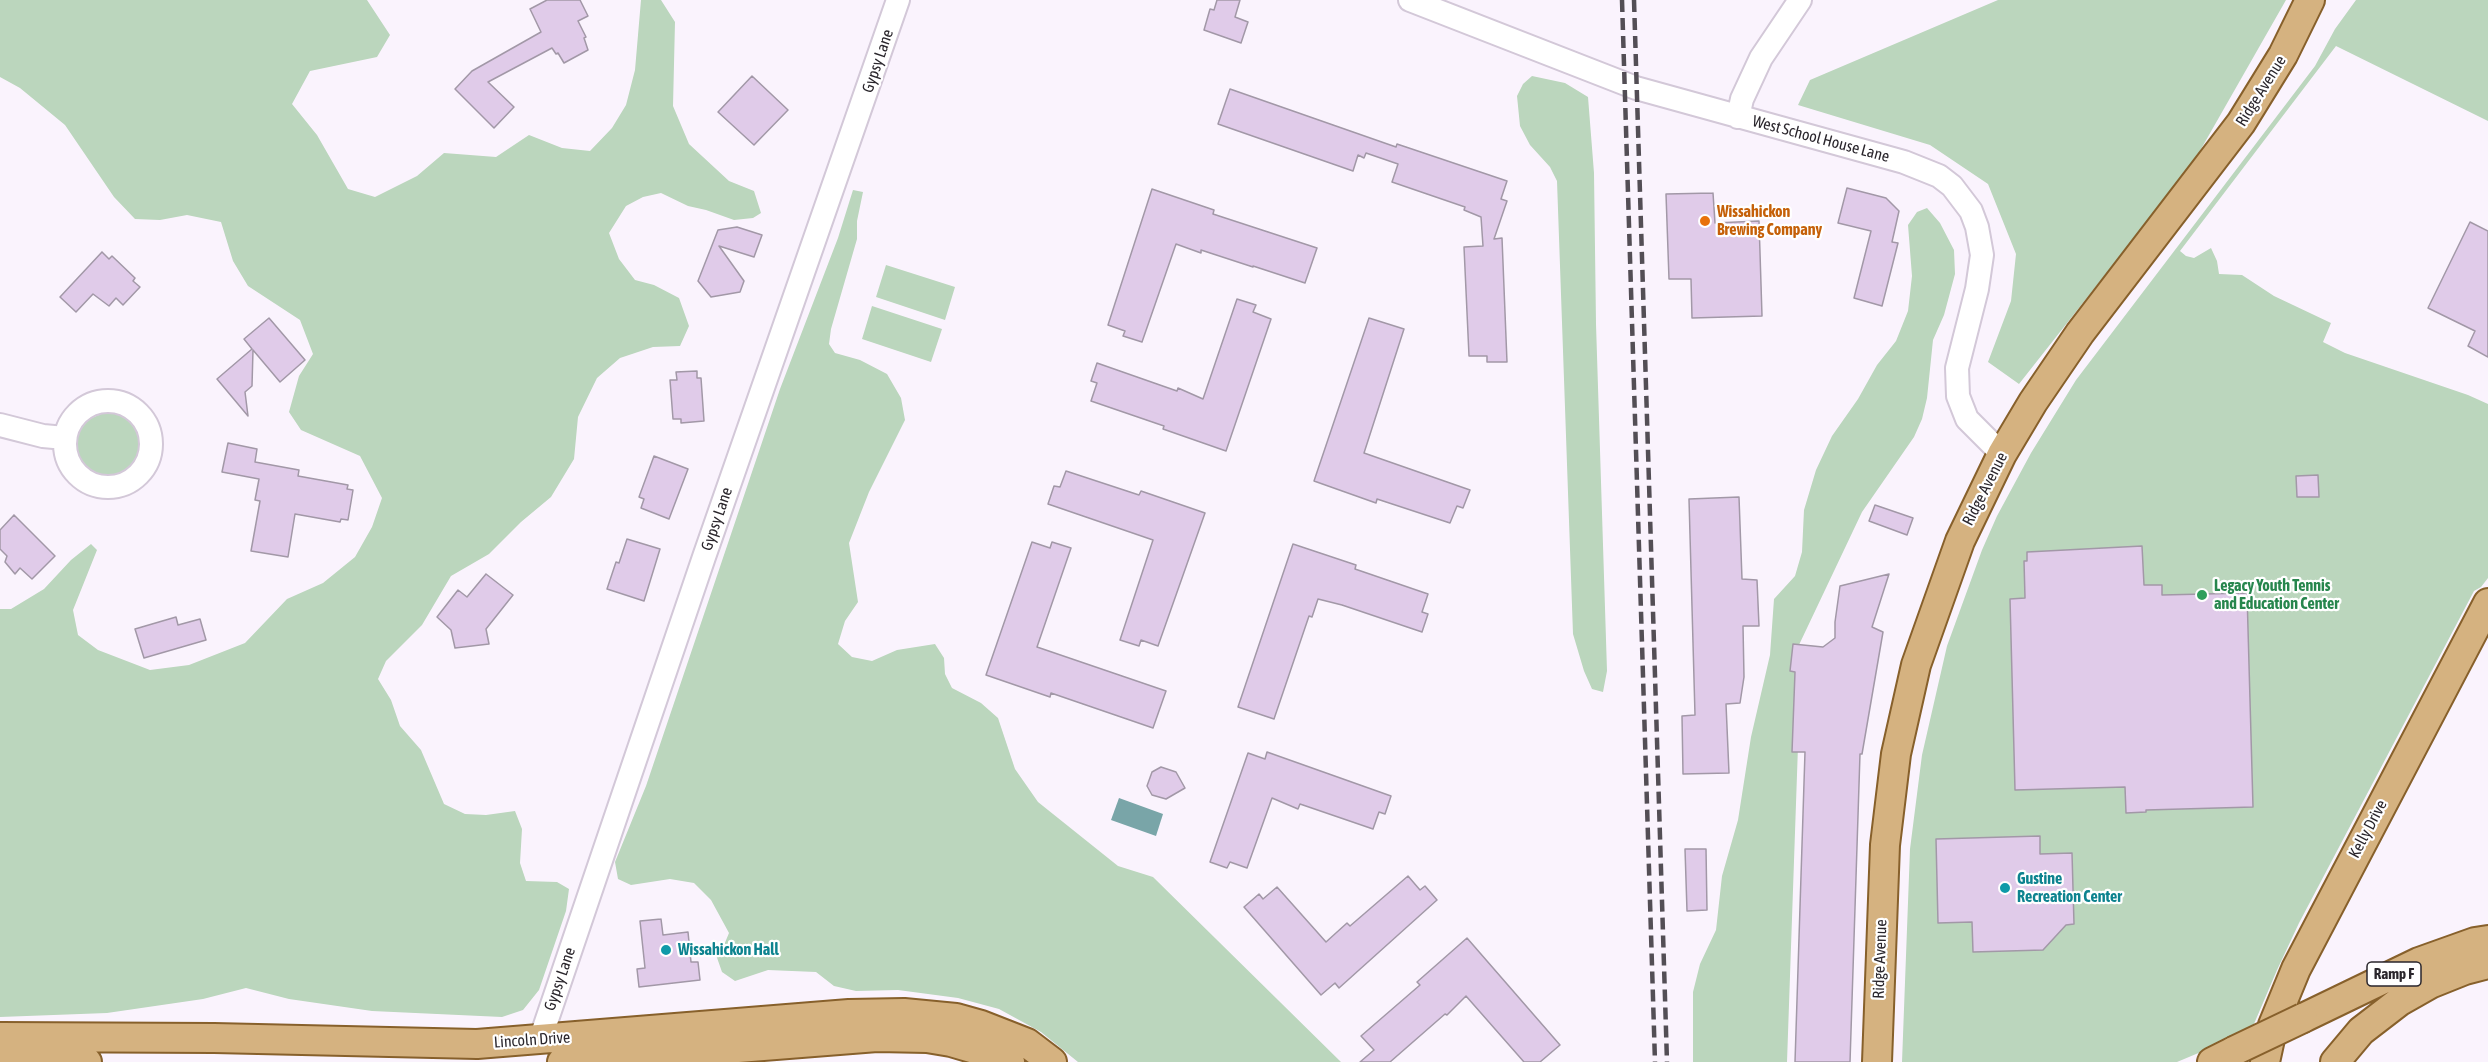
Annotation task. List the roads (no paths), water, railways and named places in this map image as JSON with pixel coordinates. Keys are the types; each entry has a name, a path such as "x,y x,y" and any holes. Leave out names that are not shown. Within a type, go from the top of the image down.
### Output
{"main road":[{"name":"Ridge Avenue","path":"1877,1062 1885,844 1894,766 1916,665 1944,581 1975,506 2033,402 2080,333 2241,123 2283,54 2310,0"},
{"name":"Kelly Drive","path":"2265,1062 2273,1025 2296,969 2488,603"},
{"name":"Ramp F","path":"2232,1058 2303,1018 2420,962 2475,942 2488,940"},
{"path":"2335,1062 2361,1031 2400,1001 2430,984 2465,970 2488,964"},
{"name":"Lincoln Drive","path":"0,1037 214,1038 434,1044 540,1040 849,1014 904,1013 956,1018 981,1025 1027,1043 1052,1062"},
{"path":"2232,1058 2273,1025"},
{"name":"Lincoln Drive","path":"562,1062 877,1037 927,1038 951,1042 1010,1062"},
{"path":"0,1061 87,1062"}],"street":[{"name":"Gypsy Lane","path":"540,1040 704,557 898,0"},
{"name":"West School House Lane","path":"1410,0 1636,88 1923,167 1945,181 1962,199 1977,227 1982,255 1977,289 1957,368 1958,396 1967,419 2002,454"},
{"path":"1738,117 1749,80 1800,0"},
{"path":"0,425 43,436 65,438"}],"water":[{"path":"1119,798 1163,814 1156,836 1111,820"}],"railway":[{"path":"1622,0 1655,1062"},
{"path":"1634,0 1667,1062"}],"place":[{"name":"Wissahickon Brewing Company","path":"1705,221"},
{"name":"Legacy Youth Tennis and Education Center","path":"2202,595"},
{"name":"Gustine Recreation Center","path":"2005,888"},
{"name":"Wissahickon Hall","path":"666,950"}]}
